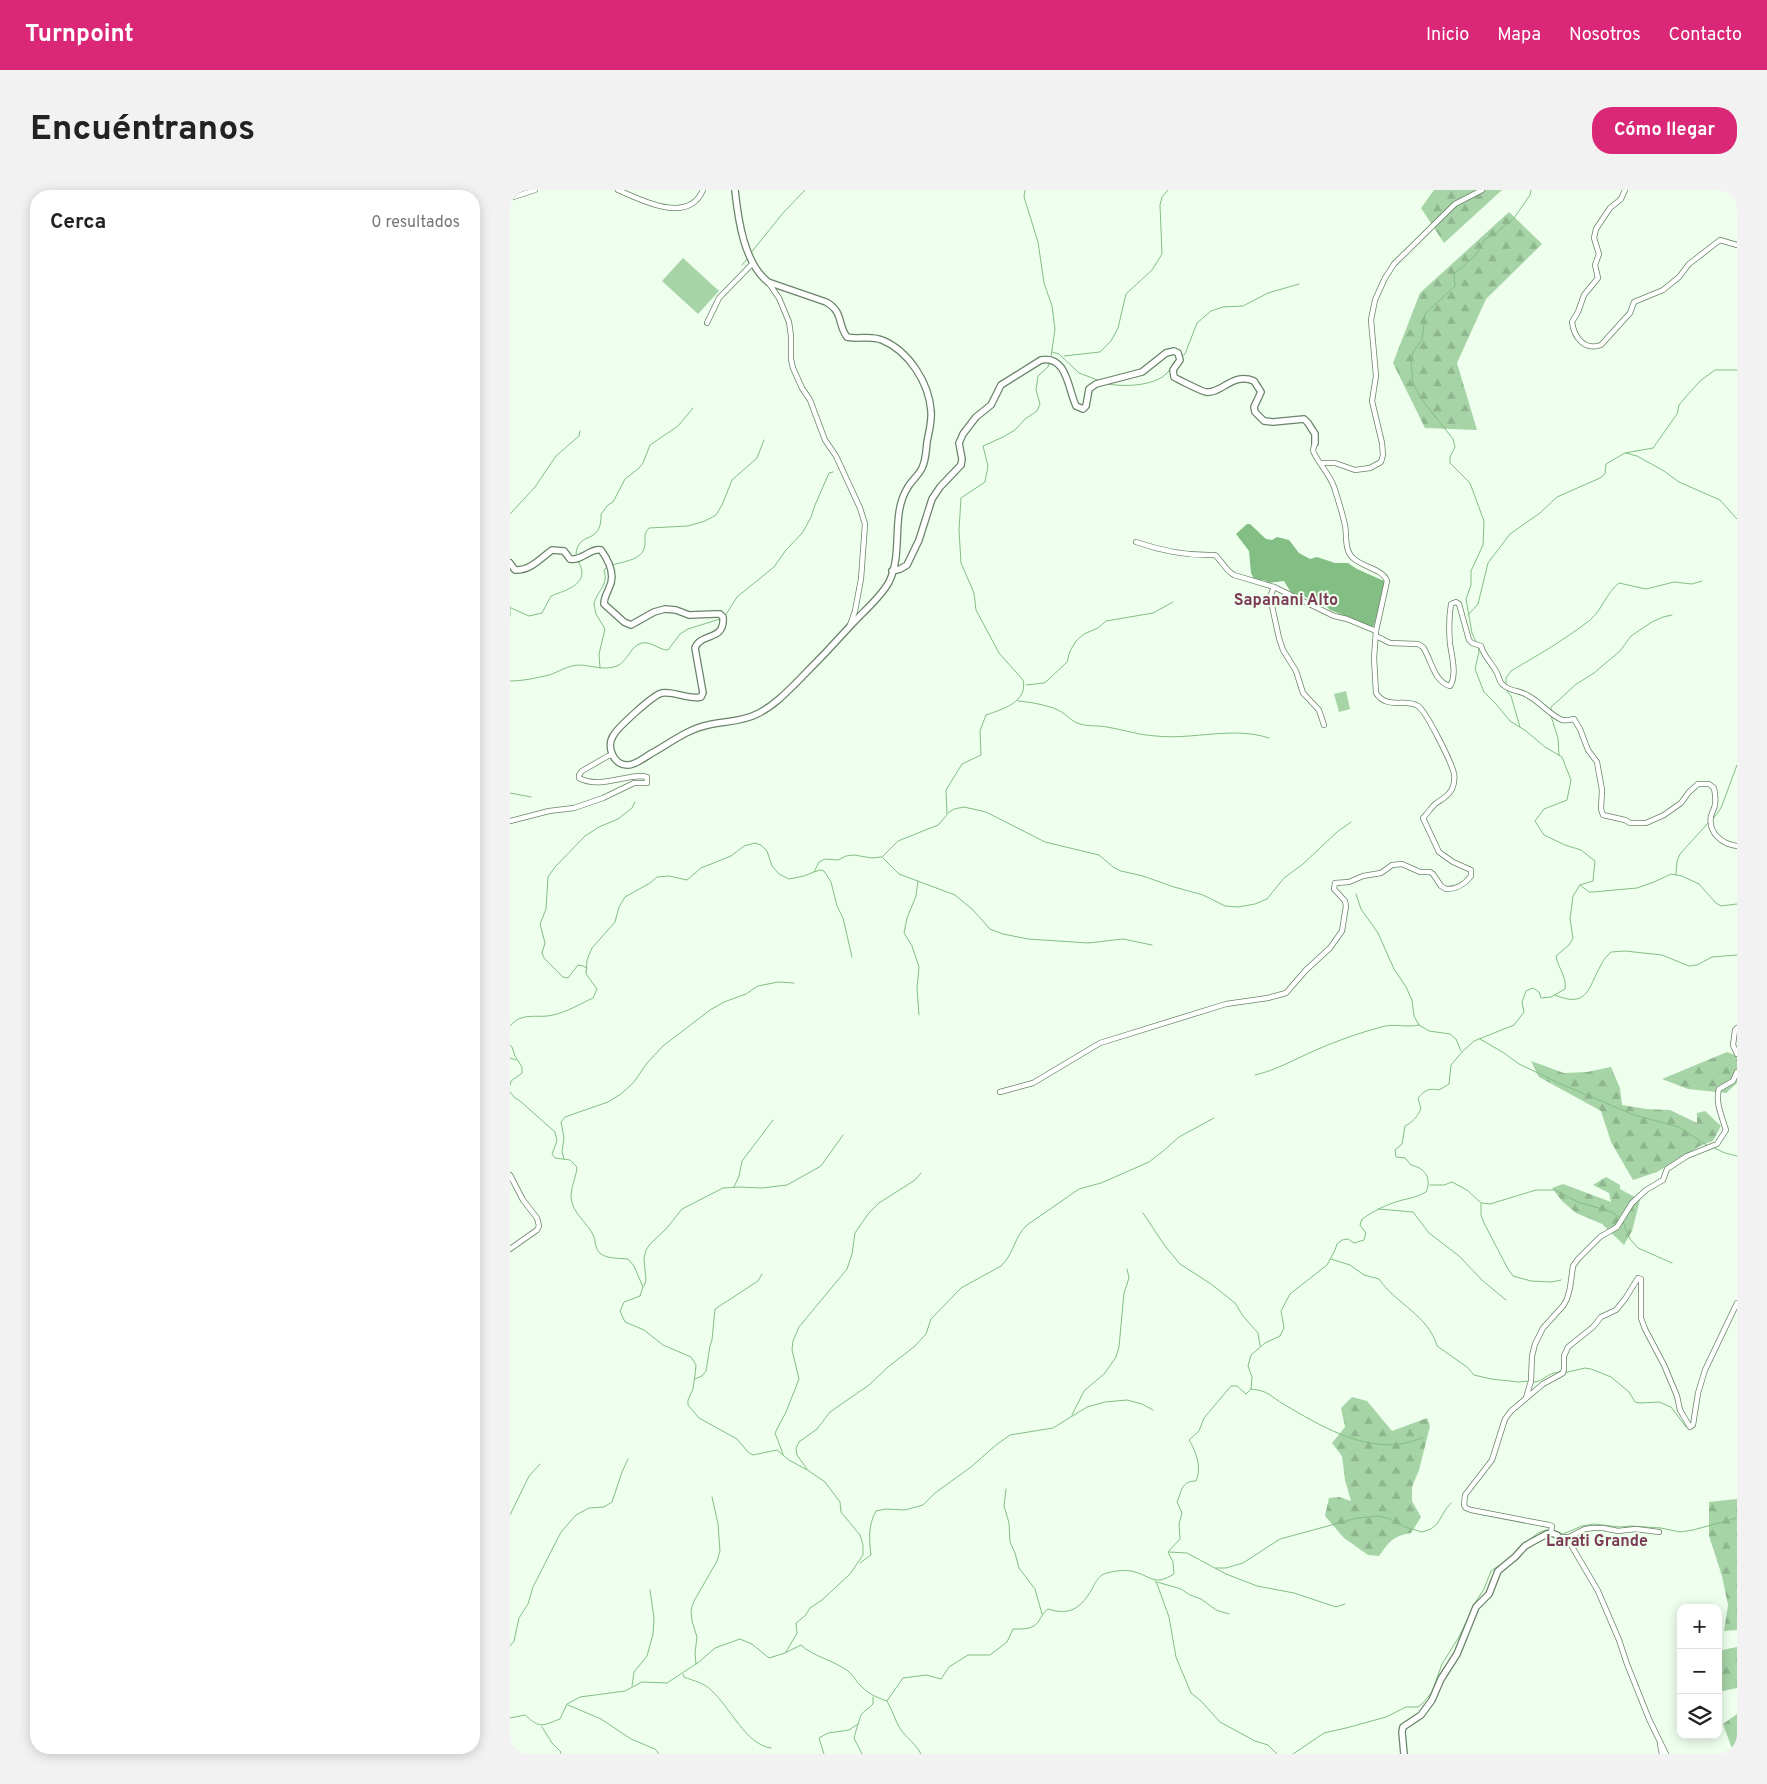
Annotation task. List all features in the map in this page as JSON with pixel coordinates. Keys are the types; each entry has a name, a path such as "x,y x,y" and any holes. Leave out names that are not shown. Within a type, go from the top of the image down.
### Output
{"street":[{"path":"510,198 535,190"},
{"path":"618,190 657,206 669,208 680,208 690,204 696,200 703,190"},
{"path":"735,190 737,215 753,263 757,271 768,282 779,298 789,322 791,336 790,358 793,368 810,400 825,440 836,456 860,508 865,524 861,579 850,627"},
{"path":"1321,463 1335,463 1355,470 1370,468 1381,462 1383,455 1382,443 1372,402 1376,376 1371,320 1375,300 1384,278 1394,264 1455,204 1482,190"},
{"path":"1625,190 1621,199 1610,208 1596,229 1594,238 1598,254 1595,265 1598,278 1584,295 1572,322 1576,336 1584,344 1595,346 1600,344 1630,313 1636,299 1663,290 1679,277 1689,264 1715,243 1720,240 1737,245"},
{"path":"707,323 719,298 753,263"},
{"path":"510,562 515,570 523,570 552,550 559,549 564,551 570,560 575,560 597,549 601,550 610,566 612,580 604,598 604,604 628,625 634,625 654,612 665,609 676,610 689,615 720,614 723,617 724,623 721,630 715,636 702,640 695,648 703,692 701,697 695,698 680,694 662,693 651,698 614,735 610,748 612,755 621,764 627,765 642,759 697,728 708,724 738,721 766,710 833,647 882,592 889,581 895,559 899,506 909,486 921,470 925,458 932,413 930,401 919,373 900,352 884,341 867,336 848,338 834,306 768,282"},
{"path":"892,571 904,568 907,565 919,540 932,499 940,487 962,465 959,443 966,429 976,417 991,406 1001,385 1041,360 1049,358 1059,364 1067,379 1076,406 1082,409 1086,406 1089,389 1096,384 1142,372 1166,353 1174,351 1178,353 1180,360 1173,370 1174,377 1205,392 1213,391 1237,379 1254,381 1261,392 1254,407 1258,416 1264,421 1304,419 1311,426 1316,438 1313,450 1314,455 1330,475 1334,485 1345,525 1346,541 1350,555 1358,562 1383,575 1387,581 1376,634 1374,658 1376,693 1379,698 1385,701 1400,704 1412,703 1423,710 1454,773 1452,790 1442,801 1435,804 1423,818 1439,852 1452,862 1471,870 1471,876 1466,883 1460,887 1446,889 1441,886 1430,872 1420,872 1402,864 1392,865 1381,873 1363,876 1349,882 1335,883 1334,889 1345,901 1346,906 1342,931 1330,948 1306,970 1286,993 1268,998 1226,1004 1100,1043 1033,1083 1000,1092"},
{"path":"1136,542 1154,548 1177,552 1215,555 1224,564 1229,573 1274,587 1334,616 1348,619 1390,643 1418,644 1423,647 1429,662 1442,684 1450,686 1454,674 1450,642 1450,610 1451,604 1456,602 1459,604 1469,640 1480,646 1485,657 1498,673 1502,683 1515,692 1524,693 1533,700 1538,701 1563,720 1574,719 1588,750 1597,762 1602,790 1601,809 1603,815 1633,824 1646,823 1664,815 1681,803 1698,784 1709,784 1714,788 1715,794 1715,805 1711,818 1713,830 1717,838 1723,843 1737,846"},
{"path":"1274,587 1270,598 1278,638 1296,671 1303,693 1319,710 1324,725"},
{"path":"510,821 549,811 574,808 603,798 634,783 647,783 648,778 644,776 608,782 579,778 578,775 582,771 612,755"},
{"path":"1737,1028 1735,1030 1733,1046 1737,1054"},
{"path":"1526,1398 1531,1382 1532,1356 1535,1344 1539,1334 1550,1319 1563,1306 1570,1288 1574,1266 1578,1259 1600,1236 1617,1227 1632,1203 1646,1190 1663,1180 1667,1168 1687,1156 1717,1144 1726,1130 1717,1094 1719,1089 1733,1081 1737,1072"},
{"path":"510,1175 523,1200 537,1218 539,1226 537,1230 510,1249"},
{"path":"1666,1754 1649,1719 1598,1591 1571,1545 1556,1535 1552,1526 1466,1508 1463,1502 1469,1488 1492,1460 1505,1420 1511,1410 1543,1384 1562,1374 1564,1356 1568,1347 1588,1331 1601,1317 1616,1310 1638,1278 1641,1279 1642,1318 1645,1330 1664,1365 1677,1396 1680,1410 1690,1427 1693,1425 1698,1393 1705,1370 1737,1303"},
{"path":"1404,1754 1403,1726 1421,1715 1432,1700 1441,1679 1457,1654 1476,1606 1489,1594 1498,1570 1515,1557 1525,1546 1547,1534 1569,1537 1585,1529 1593,1528 1618,1531 1636,1529 1659,1532"},
{"path":"1660,1740 1662,1754"}],"green space":[{"path":"1434,190 1502,190 1444,243 1421,208"},
{"path":"1509,212 1542,244 1486,299 1457,363 1477,430 1425,428 1393,363 1420,293"},
{"path":"683,258 719,291 698,314 662,281"},
{"path":"1346,691 1350,709 1339,712 1334,694"},
{"path":"1727,1052 1737,1056 1737,1083 1726,1093 1688,1089 1662,1079"},
{"path":"1531,1061 1564,1073 1587,1072 1611,1067 1620,1088 1622,1105 1670,1110 1697,1123 1697,1113 1705,1111 1721,1126 1713,1141 1700,1146 1657,1172 1633,1180 1611,1142 1601,1111 1539,1077"},
{"path":"1606,1177 1620,1185 1620,1189 1640,1200 1632,1231 1624,1245 1602,1224 1576,1213 1562,1201 1552,1188 1563,1184 1611,1202 1609,1193 1593,1185"},
{"path":"1352,1397 1367,1401 1392,1431 1427,1418 1430,1426 1419,1470 1412,1487 1412,1501 1421,1517 1411,1533 1392,1540 1379,1556 1368,1555 1344,1538 1325,1516 1329,1498 1339,1497 1351,1501 1345,1480 1342,1456 1332,1443 1345,1427 1341,1408"},
{"path":"1737,1499 1737,1630 1724,1631 1728,1605 1722,1576 1709,1536 1709,1502"},
{"path":"1737,1647 1737,1688 1722,1691 1722,1650"},
{"path":"1737,1714 1737,1753 1734,1754 1723,1724"}],"shaded area":[{"path":"1247,524 1250,524 1266,539 1272,540 1277,537 1289,540 1299,553 1310,559 1317,557 1335,563 1348,563 1384,581 1386,585 1373,627 1330,610 1326,606 1315,604 1303,595 1296,596 1290,591 1284,581 1269,583 1264,580 1254,579 1251,573 1249,551 1236,534"}],"waterway":[{"path":"750,254 783,213 805,190"},
{"path":"1025,190 1024,197 1038,242 1044,283 1052,306 1055,329 1051,357"},
{"path":"1064,356 1100,352 1111,341 1118,328 1126,294 1152,270 1162,254 1160,205 1162,197 1168,190"},
{"path":"1476,642 1472,633 1466,599 1471,585 1471,571 1483,545 1484,521 1470,483 1450,463 1450,457 1455,447 1453,439 1420,397 1413,383 1411,363 1413,352 1422,340 1425,314 1455,286 1454,274 1476,255 1485,239 1496,233 1514,218 1530,195 1531,190"},
{"path":"742,265 748,258"},
{"path":"1182,356 1185,354 1197,323 1211,311 1223,307 1243,306 1268,293 1299,284"},
{"path":"1052,352 1059,354 1079,373 1100,381"},
{"path":"1108,384 1130,385 1154,381 1166,374 1178,358"},
{"path":"510,1026 515,1021 525,1017 558,1014 593,998 597,989 586,974 587,960 592,948 615,922 619,907 625,897 657,877 669,876 687,880 701,868 731,856 744,846 755,843 761,845 767,851 772,866 779,874 789,879 804,876 814,872 819,862 825,859 838,860 854,855 872,858 882,857 898,841 938,825 947,815 946,790 962,764 981,755 980,731 986,715 1013,704 1022,694 1024,688 1023,680 999,653 976,610 974,593 961,563 959,530 961,498 985,482 988,466 983,446 1015,430 1025,419 1037,411 1040,404 1036,390 1038,376 1048,367 1049,363"},
{"path":"1468,615 1478,604 1488,563 1510,534 1540,513 1557,497 1600,478 1605,474 1606,464 1625,453 1653,448 1677,414 1679,405 1700,381 1715,370 1737,370"},
{"path":"576,555 580,542 598,531 601,514 613,502 625,479 643,463 650,445 678,426 693,408"},
{"path":"510,514 535,487 556,456 579,436 580,431"},
{"path":"612,565 628,561 642,553 646,533 649,528 688,526 705,521 716,515 732,480 757,458 764,440"},
{"path":"1626,453 1637,456 1679,482 1720,500 1737,519"},
{"path":"725,616 737,597 774,567 786,550 803,532 829,473 833,472"},
{"path":"511,608 529,616 542,613 551,596 570,588 580,581 582,575 578,561"},
{"path":"600,668 599,654 605,629 596,614 594,604 604,584 604,570 608,566"},
{"path":"1506,685 1506,678 1511,671 1562,640 1590,620 1619,583 1646,589 1674,582 1692,584 1702,581"},
{"path":"1026,685 1044,683 1048,680 1067,662 1070,651 1076,641 1106,621 1153,613 1173,602"},
{"path":"510,606 510,616"},
{"path":"1551,712 1551,707 1575,685 1594,673 1620,651 1631,636 1652,622 1672,615"},
{"path":"510,681 549,675 578,665 607,668 617,666 624,661 635,647 642,643 649,643 668,650 680,634 688,629 720,619"},
{"path":"510,1718 525,1715 535,1723 545,1725 560,1719 567,1704 580,1697 625,1691 642,1682 667,1683 699,1662 715,1648 740,1639 752,1644 769,1658 801,1645 811,1652 843,1667 868,1692 887,1701 903,1678 926,1675 941,1679 949,1667 968,1655 990,1655 1007,1642 1013,1629 1028,1628 1035,1625 1048,1609 1063,1612 1074,1609 1084,1601 1097,1580 1104,1574 1115,1571 1127,1571 1158,1580 1168,1578 1174,1574 1173,1562 1168,1552 1180,1539 1179,1524 1182,1513 1177,1502 1185,1485 1191,1481 1196,1481 1198,1476 1196,1454 1189,1440 1199,1431 1204,1418 1231,1386 1237,1386 1246,1394 1251,1389 1252,1377 1248,1366 1251,1355 1265,1343 1280,1336 1284,1328 1281,1311 1290,1294 1327,1265 1337,1244 1342,1240 1348,1239 1354,1243 1364,1240 1366,1233 1360,1225 1362,1219 1384,1206 1426,1192 1428,1187 1426,1174 1416,1166 1411,1165 1405,1158 1396,1157 1395,1150 1402,1144 1405,1126 1414,1119 1421,1109 1418,1098 1427,1090 1439,1090 1449,1084 1451,1065 1474,1041 1514,1025 1524,1012 1522,1002 1526,991 1533,988 1539,992 1541,998 1551,997 1565,989 1565,980 1556,956 1569,945 1573,938 1570,919 1573,896 1580,885 1593,881 1595,861 1581,850 1544,835 1535,821 1544,809 1567,800 1571,780 1562,757 1510,721 1484,692 1475,669 1479,652 1478,646"},
{"path":"1507,691 1511,696 1520,727"},
{"path":"1018,701 1054,708 1061,711 1074,722 1081,724 1107,727 1144,735 1170,737 1241,733 1269,738"},
{"path":"1551,716 1558,738 1559,755"},
{"path":"1713,819 1721,808 1737,765"},
{"path":"510,793 531,797"},
{"path":"587,968 578,965 568,978 563,977 544,958 542,953 545,943 540,924 546,909 548,877 555,867 585,836 599,827 618,819 632,808 635,802"},
{"path":"948,813 954,809 964,807 986,812 1045,842 1099,855 1121,871 1203,895 1225,906 1238,907 1255,904 1267,899 1284,878 1351,822"},
{"path":"1676,875 1677,861 1680,854 1708,823"},
{"path":"883,858 899,874 955,895 973,910 990,929 1003,934 1028,939 1088,943 1123,939 1152,945"},
{"path":"814,872 824,871 831,882 837,906 843,918 852,957"},
{"path":"1580,885 1589,892 1637,888 1671,874 1682,876 1699,884 1721,906 1737,904"},
{"path":"918,881 916,896 907,918 904,933 912,946 919,967 917,988 919,1015"},
{"path":"1356,894 1361,909 1378,933 1394,969 1406,987 1412,1000 1414,1016 1419,1025 1429,1031 1450,1034 1456,1039 1461,1051"},
{"path":"1555,995 1566,999 1581,998 1586,994 1603,961 1611,952 1625,951 1662,955 1689,966 1697,965 1712,957 1737,955"},
{"path":"564,1159 562,1152 564,1138 561,1122 565,1117 608,1102 621,1094 634,1082 647,1063 663,1046 710,1010 724,1002 746,994 758,986 778,982 794,983"},
{"path":"1255,1075 1364,1032 1386,1026 1419,1025"},
{"path":"1480,1039 1519,1064 1561,1084 1634,1115 1679,1127 1708,1146"},
{"path":"510,1045 522,1067 522,1073 511,1081 510,1085"},
{"path":"510,1058 516,1060"},
{"path":"510,1092 555,1132 557,1141 552,1154 555,1158 570,1160 577,1167 571,1193 572,1203 594,1237 598,1250 607,1257 628,1259 634,1266 643,1287 640,1296 624,1302 620,1311 625,1322 644,1330 663,1345 691,1357 696,1365 693,1389 688,1405 699,1418 737,1439 753,1455 777,1450 789,1460 825,1482 840,1502 841,1512 860,1535 863,1555 850,1574 822,1600 810,1608 805,1616 796,1623 797,1633 786,1652"},
{"path":"807,1469 797,1455 796,1448 799,1442 817,1429 830,1412 869,1385 915,1346 926,1334 931,1319 961,1288 1001,1266 1027,1225 1079,1189 1101,1183 1149,1162 1179,1137 1214,1118"},
{"path":"734,1187 739,1176 742,1161 773,1120"},
{"path":"644,1286 646,1280 644,1258 646,1250 682,1209 723,1188 762,1188 787,1185 821,1166 843,1135"},
{"path":"1712,1147 1737,1156"},
{"path":"783,1454 775,1433 786,1412 799,1379 792,1350 793,1341 799,1327 847,1269 852,1254 855,1233 868,1214 879,1203 915,1180 921,1173"},
{"path":"1430,1185 1444,1185 1452,1182 1467,1190 1481,1203 1490,1204 1536,1190 1555,1190 1578,1202 1612,1212 1621,1219"},
{"path":"1481,1204 1481,1215 1484,1223 1513,1276 1531,1281 1552,1282 1561,1280"},
{"path":"1378,1209 1413,1212 1429,1233 1459,1256 1483,1281 1506,1300"},
{"path":"1143,1213 1165,1246 1180,1264 1211,1284 1235,1303 1243,1316 1258,1333 1260,1346"},
{"path":"1623,1222 1630,1239 1638,1248 1672,1263"},
{"path":"1331,1259 1350,1265 1364,1275 1379,1279 1386,1288 1427,1326 1437,1346 1467,1367 1474,1375 1491,1379 1519,1382 1529,1381"},
{"path":"1072,1415 1084,1391 1105,1373 1116,1357 1119,1347 1124,1293 1129,1278 1127,1269"},
{"path":"695,1379 702,1376 706,1371 715,1309 758,1281 762,1274"},
{"path":"1564,1373 1585,1368 1611,1377 1629,1392 1635,1402 1659,1402 1671,1407 1686,1427"},
{"path":"1533,1382 1560,1372"},
{"path":"1251,1389 1266,1393 1312,1420 1355,1439 1385,1445 1403,1444 1423,1438"},
{"path":"860,1563 871,1555 870,1527 876,1511 886,1509 905,1510 923,1505 935,1493 1010,1435 1053,1428 1087,1407 1105,1402 1127,1400 1142,1404 1153,1410"},
{"path":"510,1646 514,1641 519,1618 528,1604 533,1587 561,1532 576,1515 589,1508 604,1507 612,1502 628,1459"},
{"path":"510,1515 529,1476 540,1464"},
{"path":"1006,1489 1004,1506 1009,1523 1010,1542 1019,1568 1035,1589 1042,1614"},
{"path":"696,1664 697,1637 691,1610 694,1601 717,1561 720,1551 718,1524 712,1497"},
{"path":"1216,1568 1226,1568 1243,1563 1280,1539 1357,1518 1379,1516 1422,1532 1431,1529 1437,1524 1451,1503"},
{"path":"1524,1544 1538,1533 1546,1530 1563,1534 1582,1526 1594,1524 1661,1528 1680,1532 1737,1518"},
{"path":"1169,1552 1187,1553 1226,1574 1257,1586 1294,1593 1336,1607 1345,1604"},
{"path":"1473,1606 1484,1589 1491,1571 1509,1559"},
{"path":"1155,1581 1169,1617 1176,1657 1191,1693 1220,1722 1255,1741 1268,1745 1277,1754"},
{"path":"1157,1582 1181,1589 1201,1599 1216,1610 1229,1614"},
{"path":"632,1686 634,1672 647,1656 653,1634 654,1618 650,1590"},
{"path":"1293,1754 1324,1733 1386,1717 1406,1707 1418,1707 1432,1692 1442,1664 1459,1637 1471,1612"},
{"path":"683,1674 684,1677 709,1688 746,1733 762,1745 771,1748"},
{"path":"862,1754 854,1738 861,1715 873,1704 873,1697"},
{"path":"887,1701 901,1730 921,1754"},
{"path":"568,1705 601,1719 631,1739 655,1749 659,1754"},
{"path":"824,1754 819,1738 828,1733 849,1730 858,1724"},
{"path":"542,1727 552,1743 561,1752 560,1754"}],"district":[{"name":"Sapanani Alto","path":"1286,601"},
{"name":"Larati Grande","path":"1597,1542"}]}
